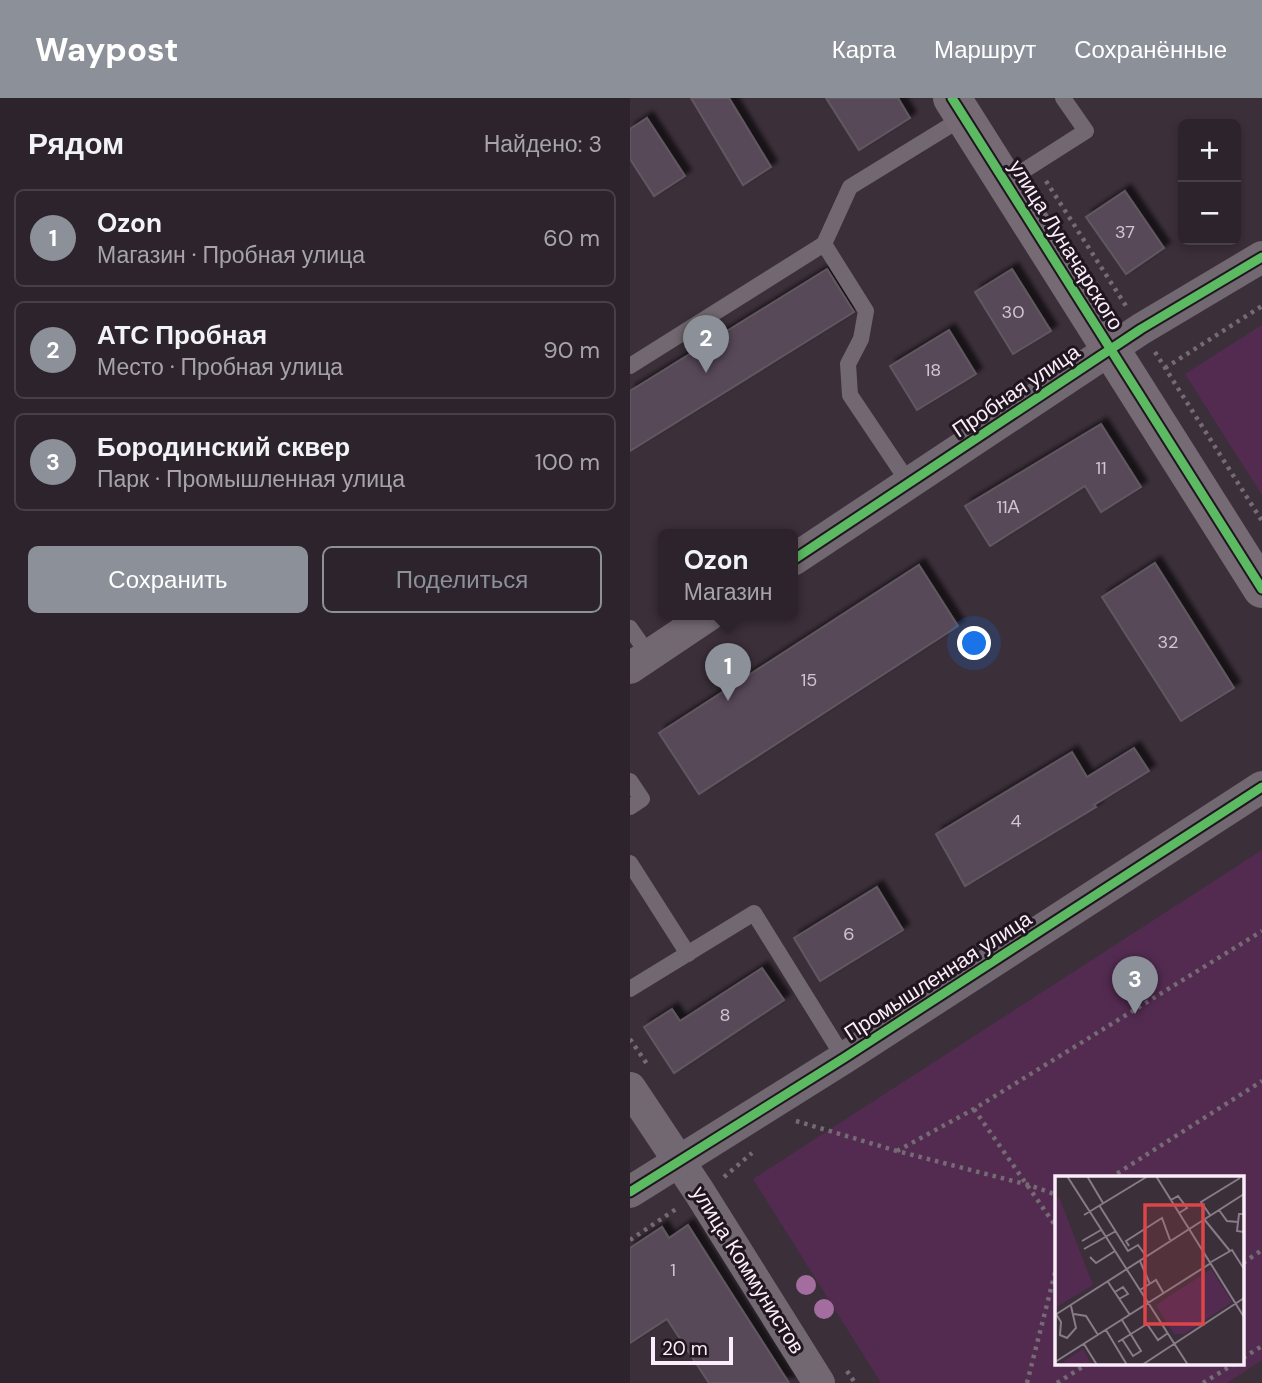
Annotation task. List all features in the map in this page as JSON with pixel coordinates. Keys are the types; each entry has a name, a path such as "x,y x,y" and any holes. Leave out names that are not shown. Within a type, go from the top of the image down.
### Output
{"street":[{"name":"улица Луначарского","path":"958,107 1021,173 1126,339 1262,589"},
{"name":"Пробная улица","path":"798,557 1126,339 1262,257"},
{"path":"640,661 702,620"},
{"name":"Промышленная улица","path":"630,1192 844,1058 1262,787"},
{"name":"улица Коммунистов","path":"630,1088 819,1383"}],"lane":[{"path":"1021,173 1086,131 1063,98"},
{"path":"630,366 824,244 850,187 958,107"},
{"path":"824,244 866,311 862,339 848,365 850,395 909,483"},
{"path":"630,628 640,661"},
{"path":"630,781 642,799 630,807"},
{"path":"630,863 688,954"},
{"path":"630,989 754,913 844,1058"}],"path":[{"path":"1021,173 1126,339 1165,368 1262,521"},
{"path":"1165,368 1262,306"},
{"path":"897,1152 974,1109 1262,931"},
{"path":"1113,1176 1262,1081"},
{"path":"974,1109 1055,1225"},
{"path":"792,1119 897,1152 1029,1185 1055,1194"},
{"path":"1244,1262 1262,1250"},
{"path":"1027,1383 1055,1273"},
{"path":"1244,1357 1262,1346"},
{"path":"1058,1383 1084,1366"},
{"path":"1203,1383 1231,1366"}],"shaded area":[{"path":"1262,325 1262,495 1185,374"},
{"path":"1262,850 1262,1360 1227,1383 881,1383 753,1179"}],"building":[{"path":"691,98 729,98 771,167 743,185"},
{"path":"826,98 898,98 910,118 859,150"},
{"path":"647,118 685,176 654,196 630,159 630,129"},
{"path":"1125,191 1164,248 1126,274 1086,217"},
{"path":"827,269 854,312 630,451 630,391"},
{"path":"1012,269 1051,331 1013,354 975,292"},
{"path":"949,330 976,374 917,410 890,366"},
{"path":"1101,424 1141,487 1101,512 1085,486 990,546 965,506"},
{"path":"1155,563 1234,688 1181,721 1102,597"},
{"path":"919,565 958,626 699,794 659,733"},
{"path":"1134,748 1149,771 1094,805 1096,807 965,886 936,834 1072,752 1087,777"},
{"path":"877,887 903,930 820,981 794,938"},
{"path":"762,968 784,1000 674,1073 644,1027 672,1009 680,1021"},
{"path":"688,1225 789,1383 709,1383 667,1319 630,1343 630,1248 662,1227 669,1238"}],"cycle path":[{"path":"952,98 1262,589"},
{"path":"798,557 1141,329 1262,257"},
{"path":"630,1192 844,1058 1262,787"}],"place":[{"name":"АТС Пробная","path":"706,373"},
{"name":"Ozon","path":"728,701"},
{"name":"Бородинский сквер","path":"1135,1014"}]}
